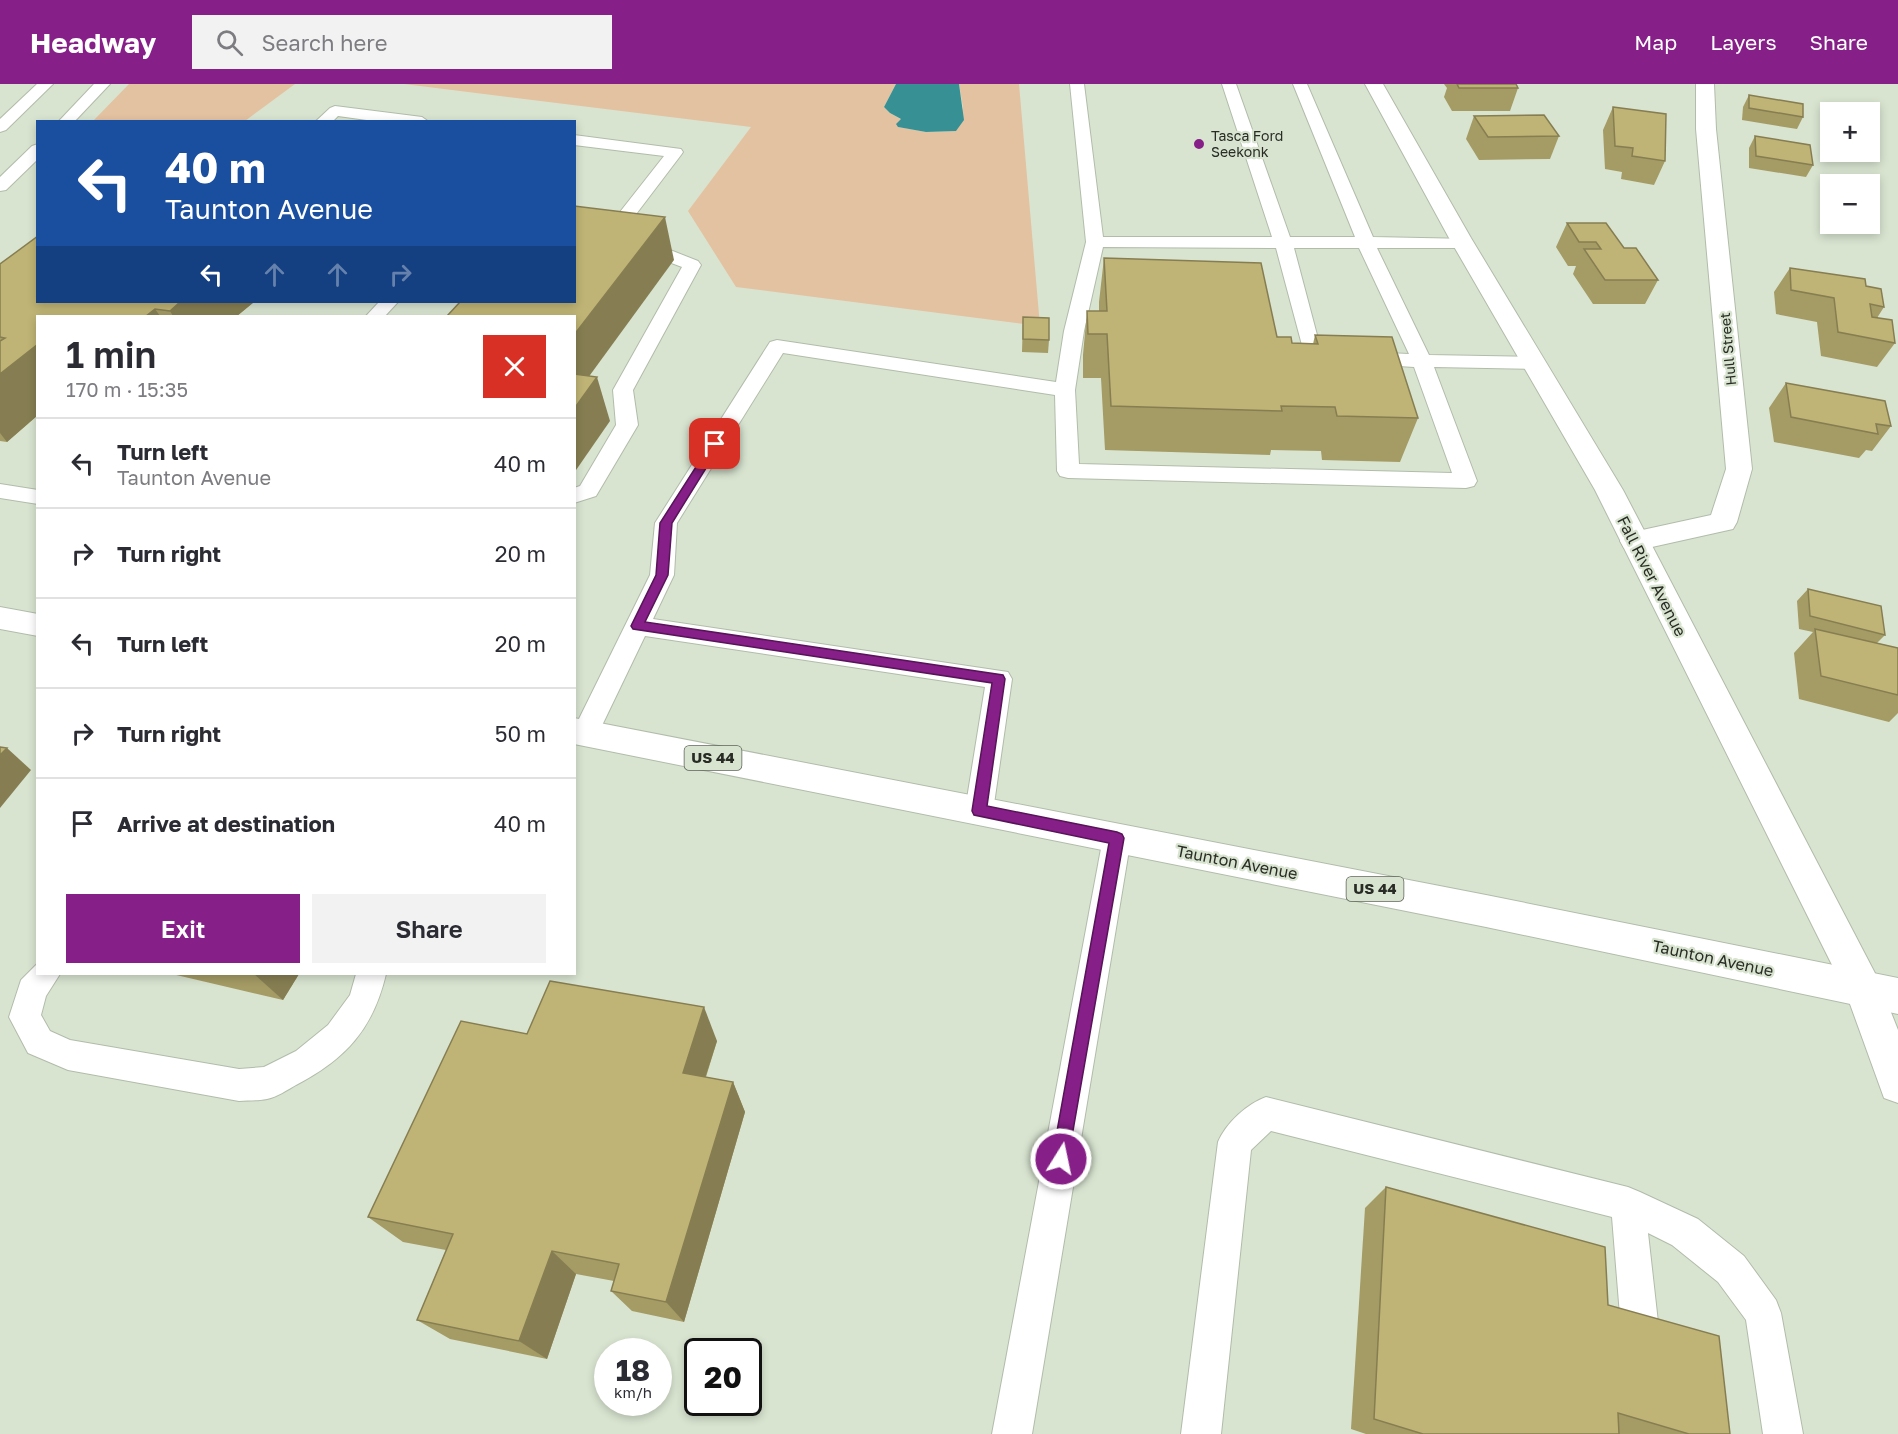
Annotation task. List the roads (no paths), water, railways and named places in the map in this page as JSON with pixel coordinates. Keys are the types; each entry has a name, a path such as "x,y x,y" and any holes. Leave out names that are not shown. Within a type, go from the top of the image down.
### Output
{"main road":[{"name":"Fall River Avenue","path":"1374,84 1609,490 1634,541 1881,993 1898,1084"},
{"name":"Hull Street","path":"1634,541 1723,522 1739,469 1706,129 1705,84"},
{"path":"0,618 36,625"},
{"name":"Taunton Avenue","path":"580,732 1486,911 1881,993"}],"lane":[{"path":"0,127 46,84"},
{"path":"67,120 103,84"},
{"path":"1077,84 1095,242 1074,331 1065,390 1068,471 1466,481 1422,361 1366,243 1299,84"},
{"path":"1228,84 1283,243 1313,356 1534,363"},
{"path":"324,120 335,111 406,120"},
{"path":"576,140 675,152 611,235"},
{"path":"0,186 36,151"},
{"path":"576,231 611,235 650,246 692,265 623,390 627,425 588,491 576,495"},
{"path":"1095,242 1464,243"},
{"path":"376,315 388,303"},
{"path":"580,732 662,575 666,523 777,346 1065,390"},
{"path":"0,491 36,497"},
{"path":"637,626 999,679 979,811"},
{"path":"1012,1434 1117,838"},
{"path":"44,975 32,990 25,1017 39,1042 68,1055 239,1085 267,1083 307,1062 339,1036 364,1000 372,975"},
{"path":"1201,1434 1234,1142 1266,1113 1628,1204 1685,1232 1731,1269 1763,1313 1783,1434"},
{"path":"1628,1204 1641,1340"}],"water":[{"path":"896,84 959,84 964,120 956,131 926,132 898,127 896,124 901,119 884,107"}],"place":[{"name":"Tasca Ford Seekonk","path":"1199,144"}]}
